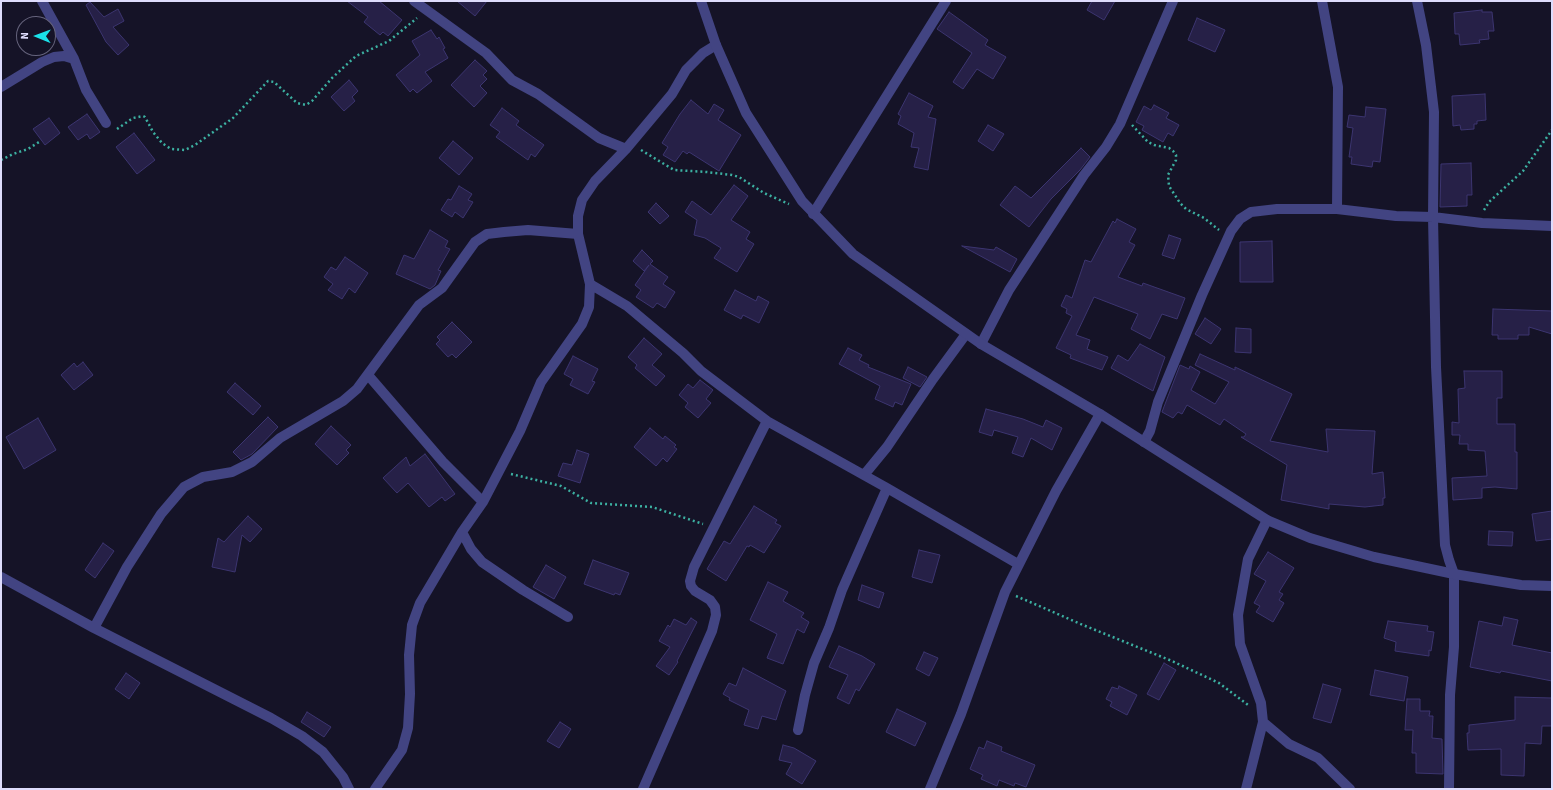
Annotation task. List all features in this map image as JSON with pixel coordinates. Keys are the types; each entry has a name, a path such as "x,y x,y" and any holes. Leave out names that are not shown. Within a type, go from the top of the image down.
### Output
{"street":[{"path":"42,1 74,59 86,90 106,123"},
{"path":"414,1 486,53 512,80 538,94 599,138 628,146"},
{"path":"701,1 716,45 746,113 802,201 811,212 854,254 966,334 1100,414 1267,520 1310,538 1367,554 1454,574 1521,585 1552,586"},
{"path":"811,212 946,1"},
{"path":"981,344 1009,290 1084,176 1106,147 1123,118 1173,1"},
{"path":"1322,1 1338,87 1337,209"},
{"path":"1416,1 1426,45 1434,112 1433,217 1436,367 1445,545 1454,574 1454,647 1450,695 1449,789"},
{"path":"375,789 402,750 408,728 410,694 409,655 412,625 420,603 499,472 520,431 541,382 582,324 589,307 590,284 578,234 578,216 582,200 596,181 672,94 686,70 703,53 716,45"},
{"path":"1,88 42,62 54,57 64,56 74,59"},
{"path":"1144,442 1150,431 1158,402 1196,308 1231,231 1240,219 1251,212 1277,209 1337,209 1396,216 1433,217 1482,223 1552,226"},
{"path":"94,628 127,567 161,514 184,487 203,477 232,472 252,462 280,438 343,401 357,389 419,305 442,288 475,242 487,234 528,230 578,234"},
{"path":"590,284 627,306 683,353 701,371 767,421 1018,564"},
{"path":"864,475 887,447 933,379 966,334"},
{"path":"368,375 443,462 482,502"},
{"path":"930,789 961,714 1005,592 1056,491 1100,414"},
{"path":"643,789 712,631 716,616 715,607 710,600 695,591 691,586 690,581 694,567 767,421"},
{"path":"798,730 804,695 814,663 829,628 842,590 887,488"},
{"path":"1246,789 1263,722 1261,703 1240,644 1238,615 1248,559 1267,520"},
{"path":"462,532 470,549 482,562 523,590 568,617"},
{"path":"1,577 94,628 271,718 302,736 323,752 343,777 349,789"},
{"path":"1263,722 1289,744 1318,758 1350,789"}],"path":[{"path":"106,123 112,128 119,129 133,118 143,116 162,143 171,149 185,150 196,145 233,118 268,81 274,82 297,103 306,105 312,102 332,78 356,56 389,41 426,11"},
{"path":"1123,118 1134,126 1148,142 1154,145 1169,148 1173,151 1176,155 1176,160 1168,175 1169,186 1180,203 1204,218 1227,240"},
{"path":"1482,223 1485,207 1523,171 1552,130"},
{"path":"1,160 13,154 28,150 39,142"},
{"path":"628,146 674,170 732,175 739,177 764,193 792,206 811,212"},
{"path":"499,472 561,486 591,503 652,507 714,527"},
{"path":"1005,592 1172,661 1219,683 1252,708 1263,722"}],"building":[{"path":"347,1 379,1 402,20 388,36 383,32 380,35 364,22 368,17"},
{"path":"457,1 487,1 475,16"},
{"path":"1092,1 1115,1 1104,20 1087,10"},
{"path":"90,2 104,17 118,9 124,21 113,27 129,45 118,55 106,42 86,5"},
{"path":"1482,10 1482,12 1492,12 1494,31 1488,31 1489,39 1479,40 1480,43 1460,45 1459,34 1455,34 1454,13"},
{"path":"949,12 988,40 985,45 1006,57 993,79 977,69 963,89 953,82 972,53 937,29"},
{"path":"1197,18 1225,30 1215,52 1188,40"},
{"path":"431,30 437,39 439,37 448,58 425,72 432,81 417,93 413,89 410,92 396,75 420,55 412,41"},
{"path":"475,60 487,71 483,75 487,79 480,86 487,93 474,107 451,85"},
{"path":"349,80 358,91 352,97 355,101 344,111 331,97"},
{"path":"909,93 933,106 928,117 936,119 928,170 914,167 919,148 911,147 914,133 898,124 901,116 898,114"},
{"path":"1485,94 1486,120 1477,121 1477,124 1474,124 1474,129 1461,130 1460,125 1453,126 1452,96"},
{"path":"691,100 708,114 714,104 724,110 718,120 741,135 719,171 689,152 687,154 683,151 675,162 663,155 668,147 662,143 680,114"},
{"path":"1154,105 1169,113 1166,118 1179,125 1173,136 1168,133 1163,142 1142,130 1144,126 1136,122 1144,106 1151,110"},
{"path":"1366,107 1386,109 1380,162 1373,161 1372,167 1351,164 1352,157 1349,157 1353,128 1347,127 1349,115 1365,117"},
{"path":"502,108 519,121 516,125 544,145 535,157 531,154 528,160 496,137 500,132 490,125"},
{"path":"87,114 100,132 90,139 87,134 78,140 68,127"},
{"path":"49,118 60,133 45,145 33,129"},
{"path":"988,125 1004,134 993,151 978,141"},
{"path":"134,133 155,160 137,174 116,147"},
{"path":"453,141 473,158 459,175 439,158"},
{"path":"1081,148 1090,157 1080,170 1051,199 1029,227 1000,205 1015,186 1031,198"},
{"path":"1471,163 1472,195 1467,195 1467,206 1440,207 1441,164"},
{"path":"734,185 748,196 731,220 750,232 746,239 754,244 737,272 714,258 721,248 705,238 694,235 697,220 685,212 692,201 711,215"},
{"path":"459,186 472,194 468,200 473,202 463,218 455,212 452,217 441,210 448,199 451,200"},
{"path":"656,203 669,216 660,224 648,212"},
{"path":"1117,219 1136,229 1129,242 1135,245 1118,277 1142,286 1143,283 1185,298 1177,319 1162,314 1150,339 1131,329 1138,314 1094,297 1076,335 1090,340 1087,349 1108,357 1102,370 1070,358 1071,355 1056,348 1072,316 1066,313 1067,309 1061,306 1066,295 1072,298 1085,260 1091,262 1113,221 1115,223"},
{"path":"430,230 448,241 445,247 450,249 438,270 441,271 435,285 430,289 396,274 404,255 414,259"},
{"path":"1169,235 1181,239 1174,259 1162,255"},
{"path":"1272,241 1273,282 1240,282 1240,242"},
{"path":"962,246 994,250 996,247 1017,259 1010,272"},
{"path":"642,250 653,261 650,264 668,277 663,284 675,292 665,308 657,303 653,308 636,297 641,290 635,285 649,265 644,271 633,261"},
{"path":"345,257 368,273 355,293 349,288 342,299 328,290 333,284 324,277 331,267 336,270"},
{"path":"735,290 756,301 758,296 769,302 759,323 743,315 741,319 724,310"},
{"path":"1493,309 1552,311 1552,334 1529,327 1529,335 1518,335 1518,339 1498,339 1498,335 1492,335"},
{"path":"1205,318 1221,329 1211,344 1195,334"},
{"path":"452,322 472,342 456,358 452,354 448,357 436,344 440,340 437,337"},
{"path":"1236,328 1251,329 1251,353 1235,352"},
{"path":"644,338 662,354 652,365 665,376 656,386 635,368 637,365 628,357"},
{"path":"1140,344 1165,357 1153,391 1111,368 1118,355 1128,361"},
{"path":"848,348 862,355 859,360 869,365 868,367 911,384 902,405 895,402 893,407 875,399 880,386 839,364"},
{"path":"1200,354 1235,370 1235,367 1292,394 1270,441 1328,452 1326,429 1375,431 1372,474 1383,472 1385,498 1383,498 1383,505 1365,507 1329,504 1329,509 1281,500 1287,465 1241,437 1244,437 1246,434 1224,419 1220,425 1187,405 1182,414 1178,412 1173,418 1162,412 1180,365 1189,369 1190,366 1200,372 1191,390 1215,404 1229,382 1195,365"},
{"path":"573,356 598,369 592,381 595,382 588,394 570,385 573,379 564,374"},
{"path":"83,362 93,375 74,390 61,375 74,363 77,367"},
{"path":"908,367 927,377 920,387 903,378"},
{"path":"1464,371 1502,371 1502,398 1497,398 1497,424 1515,424 1517,489 1495,487 1482,488 1482,498 1453,500 1452,478 1487,476 1485,451 1468,450 1468,444 1459,444 1460,435 1452,435 1452,422 1459,423 1458,389 1465,388"},
{"path":"700,380 713,390 706,399 711,403 698,418 685,407 688,403 679,395 688,384 693,388"},
{"path":"235,383 261,406 253,415 227,392"},
{"path":"986,409 1023,419 1043,427 1046,420 1062,428 1052,450 1031,438 1023,457 1012,453 1018,437 994,430 992,436 979,432"},
{"path":"268,417 278,427 252,454 241,460 233,452"},
{"path":"38,418 56,450 24,469 6,437"},
{"path":"331,426 351,445 346,450 349,453 337,465 315,444"},
{"path":"650,428 663,439 665,436 676,445 674,447 677,449 667,462 663,458 656,466 634,447"},
{"path":"577,450 589,454 580,483 558,476 563,463 572,465"},
{"path":"425,454 455,494 445,501 442,497 429,507 408,483 397,493 383,478 406,457 410,466"},
{"path":"754,506 777,520 775,523 781,526 764,553 750,545 749,547 747,546 726,581 707,569 724,541 730,544"},
{"path":"1552,511 1552,539 1536,541 1532,514"},
{"path":"248,516 262,529 250,542 242,535 235,572 212,567 218,538 224,542"},
{"path":"1489,531 1513,532 1512,546 1488,545"},
{"path":"103,543 114,551 95,578 85,570"},
{"path":"919,550 940,555 932,583 912,577"},
{"path":"1268,552 1294,568 1279,592 1283,594 1279,600 1284,603 1273,622 1256,612 1260,606 1254,603 1266,581 1254,574"},
{"path":"593,560 629,573 620,595 615,593 614,595 584,584"},
{"path":"546,565 566,577 554,599 533,587"},
{"path":"768,582 788,592 783,601 804,613 801,617 809,622 804,633 797,629 783,664 767,658 777,634 750,620"},
{"path":"862,585 884,593 879,608 858,600"},
{"path":"1504,617 1518,620 1512,645 1552,653 1552,681 1501,671 1500,673 1470,667 1479,621 1502,626"},
{"path":"691,618 697,622 677,661 678,662 669,675 656,666 670,647 659,641 668,625 670,627 674,619 686,625"},
{"path":"1388,621 1428,626 1427,631 1434,632 1431,651 1429,650 1429,656 1395,651 1396,642 1384,638"},
{"path":"839,646 862,656 875,664 859,691 856,689 849,704 837,698 848,675 829,667"},
{"path":"924,652 938,658 929,676 916,669"},
{"path":"1164,663 1176,670 1159,700 1147,694"},
{"path":"743,668 786,691 776,720 762,716 758,729 744,725 749,710 729,700 730,698 723,694 729,683 736,686"},
{"path":"1375,670 1408,677 1404,701 1370,695"},
{"path":"126,673 140,683 129,699 115,689"},
{"path":"1323,684 1341,689 1331,723 1313,718"},
{"path":"1119,686 1137,695 1127,715 1110,706 1112,702 1106,699 1112,687 1118,689"},
{"path":"1515,697 1552,698 1552,726 1542,726 1541,744 1525,743 1524,776 1501,775 1501,749 1468,750 1467,733 1469,733 1469,725 1515,720"},
{"path":"1407,699 1420,699 1420,711 1430,711 1429,716 1433,716 1432,738 1442,739 1443,774 1416,773 1416,753 1412,753 1413,730 1405,730"},
{"path":"897,709 926,723 915,746 886,732"},
{"path":"307,712 331,727 324,737 301,722"},
{"path":"560,722 571,729 559,748 547,741"},
{"path":"987,741 1002,747 1001,751 1035,765 1026,787 1015,783 1014,786 999,780 997,786 981,779 983,775 970,769 979,747 984,749"},
{"path":"783,745 794,748 816,761 802,784 786,774 792,763 779,760"}]}
